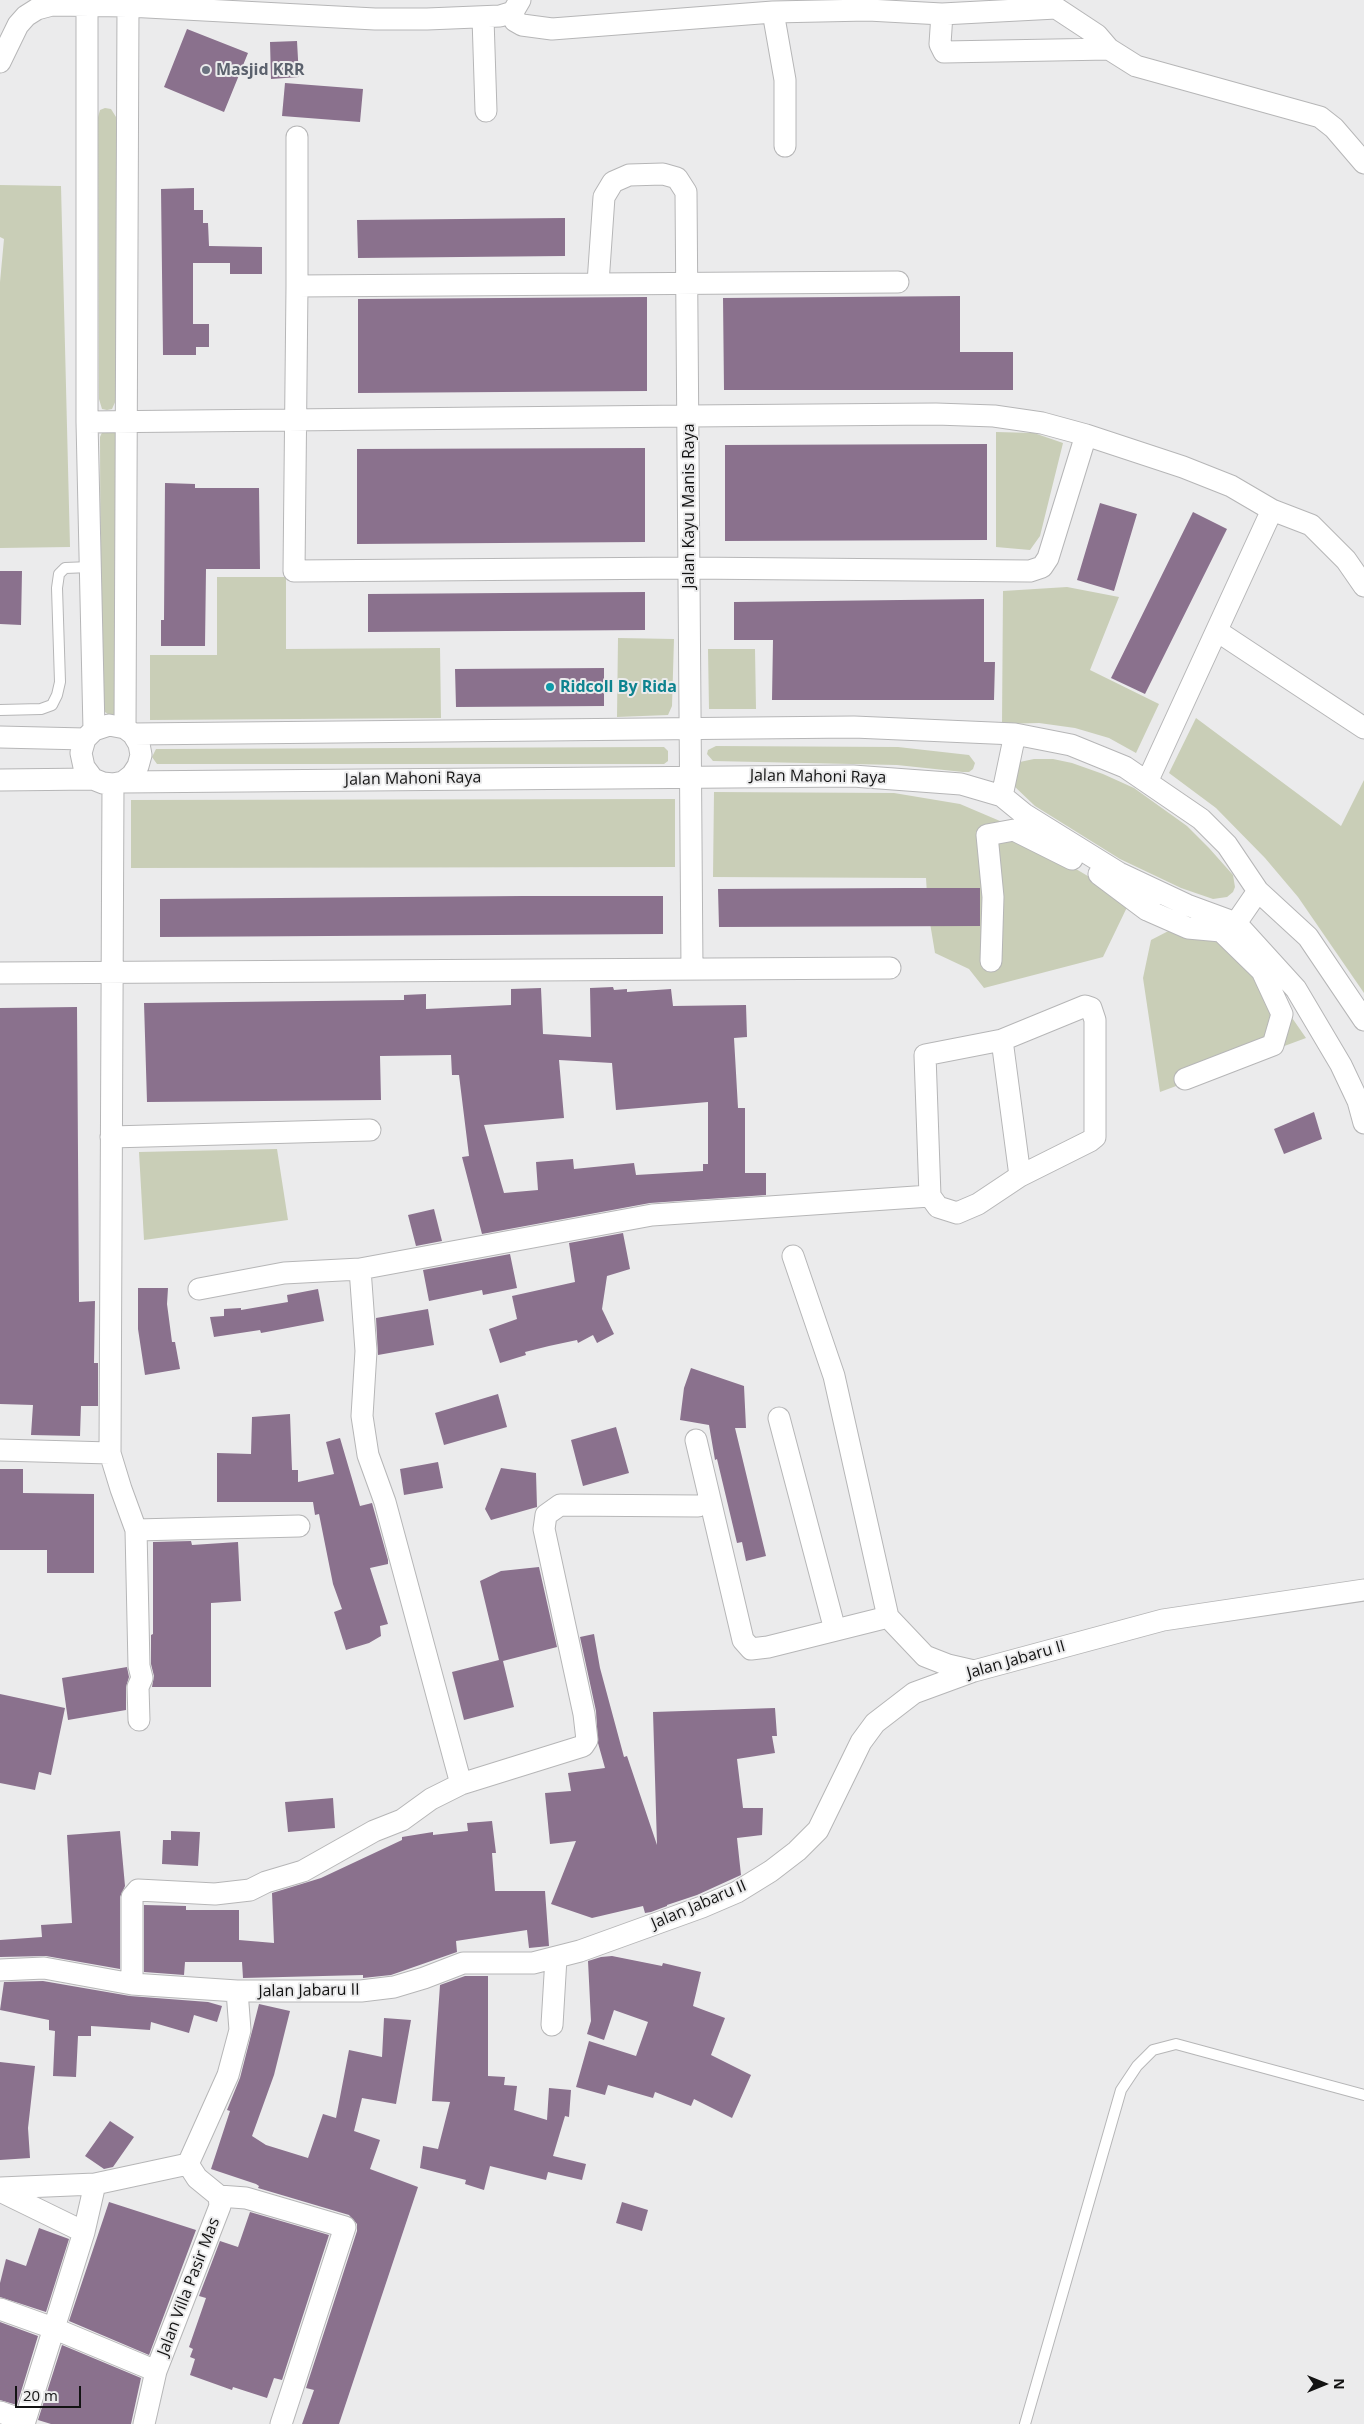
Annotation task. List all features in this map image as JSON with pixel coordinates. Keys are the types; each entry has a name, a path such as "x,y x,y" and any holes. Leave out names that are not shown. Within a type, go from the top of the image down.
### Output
{"street":[{"path":"0,62 18,25 26,16 37,9 52,5 374,9 483,18 517,6 515,21 522,25 552,29 773,12 868,10 942,14 1059,4 1097,35 1109,49 1136,66 1320,117 1334,128 1364,163"},
{"path":"87,6 87,422 90,567 90,734 81,753 84,767 110,782 132,775 138,766 141,755 139,744 129,731 128,6"},
{"path":"773,12 785,80 785,146"},
{"path":"942,14 940,44 944,52 1109,49"},
{"path":"483,18 486,111"},
{"path":"297,137 297,419 294,571 688,568 1030,571 1042,567 1048,558 1086,435"},
{"name":"Jalan Kayu Manis Raya","path":"598,283 604,197 613,182 629,175 663,174 678,178 686,192 692,969"},
{"path":"297,286 898,282"},
{"path":"87,422 936,414 994,416 1042,423 1086,435 1191,470 1231,486 1272,510 1311,525 1346,560 1364,586"},
{"path":"1147,782 1272,510"},
{"path":"1216,631 1364,728"},
{"path":"0,737 90,734 109,725 129,731 854,727 1015,734 1086,749 1125,767 1201,819 1228,845 1258,891 1308,937 1364,1020"},
{"path":"1002,796 1015,734"},
{"name":"Jalan Mahoni Raya","path":"0,780 110,782 853,776 961,784 1002,796 1024,814 1075,848 1153,890 1236,923 1296,989 1341,1065 1358,1100 1364,1123"},
{"path":"110,782 110,1453 120,1489 136,1530 139,1666 142,1678 138,1687 139,1720"},
{"path":"991,961 993,897 987,835 1014,830 1096,871 1147,910 1188,928 1220,931 1262,971 1282,1014 1273,1045 1185,1079"},
{"path":"1147,910 1153,890"},
{"path":"1236,923 1258,891"},
{"path":"0,973 890,968"},
{"path":"1085,1006 1091,1008 1095,1020 1095,1137 1020,1176 995,1195 957,1213 938,1208 930,1196 925,1055 1002,1040 1085,1006"},
{"path":"1002,1040 1020,1176"},
{"path":"111,1137 370,1130"},
{"path":"199,1289 284,1273 360,1269 652,1215 930,1196"},
{"path":"793,1256 834,1376 888,1616 925,1656 948,1665 974,1671"},
{"path":"360,1269 366,1351 362,1416 368,1455 385,1502 461,1784"},
{"path":"779,1418 835,1630"},
{"path":"696,1440 743,1640 751,1649 768,1647 888,1616"},
{"path":"0,1450 110,1453"},
{"path":"132,1984 132,1897 138,1890 215,1894 250,1890 266,1882 303,1871 374,1831 402,1820 432,1799 461,1784 583,1746 587,1740 584,1714 544,1529 546,1515 560,1504 698,1506"},
{"path":"136,1530 299,1526"},
{"name":"Jalan Jabaru II","path":"0,1970 44,1968 132,1984 237,1991 361,1991 394,1987 424,1978 463,1962 533,1963 556,1958 636,1932 702,1907 737,1892 771,1871 797,1851 818,1830 861,1742 875,1723 914,1693 974,1671 1163,1620 1364,1590"},
{"path":"552,2025 556,1958"},
{"path":"0,2189 95,2184 188,2164 228,2075 240,2030 237,1991"},
{"name":"Jalan Villa Pasir Mas","path":"144,2424 156,2370 218,2213 219,2196 197,2178 188,2164"},
{"path":"0,2412 24,2422 84,2232 95,2184"},
{"path":"0,2189 84,2232"},
{"path":"219,2196 246,2198 345,2227 281,2424"},
{"path":"0,2310 53,2328 156,2370"}],"lane":[{"path":"0,710 41,709 52,704 57,695 60,682 57,588 59,574 65,568 90,567"},
{"path":"1025,2424 1121,2090 1137,2066 1153,2050 1176,2044 1364,2095"}],"green space":[{"path":"105,108 111,109 116,117 116,400 112,409 107,410 102,409 99,399 98,117 100,110"},
{"path":"0,185 61,186 70,547 0,548 0,282 4,239 0,237"},
{"path":"107,428 117,433 115,714 109,715 101,709 100,437 103,430"},
{"path":"996,432 1034,433 1063,443 1040,536 1030,550 996,547"},
{"path":"217,577 286,577 286,649 440,648 441,718 150,720 150,655 217,655"},
{"path":"1067,587 1119,597 1090,670 1159,704 1136,753 1109,738 1075,728 1039,723 1002,724 1003,591"},
{"path":"618,638 674,639 672,706 668,715 617,717"},
{"path":"708,649 755,649 756,709 709,709"},
{"path":"1196,718 1341,826 1364,780 1364,993 1298,897 1265,858 1216,808 1169,773"},
{"path":"716,746 898,747 969,755 975,763 973,769 969,772 963,772 897,765 713,761 707,754 708,750"},
{"path":"664,747 668,751 668,761 664,764 157,764 152,757 156,749"},
{"path":"1034,759 1053,759 1072,763 1134,788 1187,826 1209,848 1233,875 1235,887 1233,892 1227,897 1213,899 1181,888 1120,859 1035,806 1014,786 1015,763"},
{"path":"714,792 894,793 960,804 1007,824 1054,856 1130,901 1103,957 984,988 969,969 935,953 928,911 926,878 713,877"},
{"path":"675,799 675,867 131,868 131,800"},
{"path":"1180,925 1223,936 1263,976 1306,1038 1160,1092 1143,978 1151,940"},
{"path":"277,1149 288,1220 144,1240 139,1152"}],"building":[{"name":"Masjid KRR","path":"187,29 248,53 224,112 164,87"},
{"path":"297,41 299,77 271,79 270,42"},
{"path":"285,83 363,89 360,122 282,116"},
{"path":"194,188 194,210 203,210 203,223 208,223 209,246 262,247 262,274 230,274 230,263 193,263 193,324 209,324 209,347 196,347 196,355 163,355 161,189"},
{"path":"565,218 565,256 358,258 357,220"},
{"path":"960,296 960,352 1013,352 1013,390 724,390 723,298"},
{"path":"647,297 647,391 358,393 358,299"},
{"path":"987,444 987,540 725,541 725,445"},
{"path":"645,448 645,542 357,544 357,449"},
{"path":"165,483 195,484 195,488 259,488 260,569 206,569 205,646 161,646 161,620 164,620"},
{"path":"1100,503 1137,514 1114,591 1077,580"},
{"path":"1193,512 1227,529 1145,694 1111,678"},
{"path":"0,571 22,571 21,625 0,624"},
{"path":"645,592 645,630 368,632 368,594"},
{"path":"984,599 984,662 995,662 994,700 772,700 773,640 734,640 734,602"},
{"path":"604,668 604,706 456,707 455,669"},
{"path":"980,888 980,926 719,927 718,889"},
{"path":"663,896 663,934 160,937 160,899"},
{"path":"613,987 614,990 627,989 627,992 671,989 673,1006 746,1005 747,1037 734,1038 738,1108 745,1108 745,1173 766,1173 766,1195 650,1203 482,1234 462,1157 469,1156 459,1075 452,1075 451,1055 380,1056 381,1100 147,1102 144,1003 404,1000 404,995 426,994 426,1009 511,1005 511,989 541,988 543,1034 591,1037 590,988","holes":["559,1060 612,1063 616,1110 708,1102 708,1164 703,1164 703,1171 636,1175 634,1163 574,1169 573,1159 536,1162 538,1190 504,1193 484,1125 564,1118"]},
{"path":"77,1007 79,1302 95,1301 94,1363 98,1363 98,1406 81,1406 80,1436 31,1435 33,1405 0,1404 0,1008"},
{"path":"1314,1112 1322,1139 1284,1154 1274,1129"},
{"path":"434,1209 442,1241 416,1246 408,1215"},
{"path":"623,1233 630,1269 607,1276 602,1309 614,1334 597,1343 593,1335 578,1343 577,1340 525,1352 526,1355 500,1363 489,1329 517,1319 512,1296 575,1282 569,1243"},
{"path":"510,1254 517,1288 483,1295 482,1290 429,1301 423,1270"},
{"path":"138,1288 168,1288 167,1304 172,1342 175,1342 180,1369 145,1375 138,1329"},
{"path":"318,1289 324,1321 261,1333 260,1330 214,1337 210,1317 224,1316 224,1309 241,1308 241,1310 288,1302 287,1295"},
{"path":"428,1309 434,1345 378,1355 376,1318"},
{"path":"691,1368 744,1386 746,1428 735,1428 766,1556 746,1561 742,1542 737,1543 717,1459 715,1460 709,1425 680,1420 684,1388"},
{"path":"498,1394 507,1427 444,1445 435,1413"},
{"path":"290,1414 292,1470 298,1470 298,1482 334,1474 326,1442 340,1438 360,1506 372,1503 388,1560 388,1564 370,1568 388,1624 380,1626 381,1636 369,1643 346,1650 334,1612 342,1609 333,1584 319,1514 315,1515 313,1502 217,1502 217,1453 251,1454 252,1417"},
{"path":"616,1427 629,1473 583,1486 571,1440"},
{"path":"438,1462 443,1488 404,1495 400,1469"},
{"path":"501,1468 536,1473 537,1507 491,1520 485,1509"},
{"path":"0,1469 23,1469 23,1493 94,1494 94,1573 47,1573 47,1550 0,1550"},
{"path":"191,1541 192,1545 238,1542 241,1601 211,1603 211,1687 152,1687 154,1676 151,1664 151,1635 153,1634 153,1542"},
{"path":"539,1567 557,1647 503,1661 514,1707 464,1720 452,1672 499,1660 480,1581 501,1571"},
{"path":"594,1634 600,1668 624,1757 627,1756 657,1845 653,1712 775,1708 777,1736 772,1736 775,1753 737,1759 743,1808 763,1808 762,1835 737,1838 741,1875 697,1895 651,1912 645,1913 643,1906 592,1918 551,1904 576,1841 550,1844 545,1793 571,1791 568,1773 605,1768 598,1743 596,1711 580,1637"},
{"path":"127,1667 129,1677 126,1687 126,1710 68,1720 62,1678"},
{"path":"0,1694 65,1708 51,1775 39,1772 35,1790 0,1783"},
{"path":"333,1798 335,1828 288,1832 285,1802"},
{"path":"492,1821 496,1853 492,1853 495,1891 545,1891 549,1946 529,1948 527,1930 456,1941 457,1952 391,1975 363,1978 363,1975 243,1978 242,1962 185,1962 184,1975 144,1972 144,1905 186,1906 186,1910 239,1910 239,1940 274,1943 272,1893 321,1878 402,1840 402,1837 433,1832 433,1835 468,1831 467,1823"},
{"path":"120,1831 125,1886 120,1897 120,1969 46,1956 0,1957 0,1940 42,1937 41,1925 72,1923 67,1835"},
{"path":"171,1831 200,1832 198,1866 162,1864 163,1840 171,1840"},
{"path":"612,1956 662,1966 663,1963 701,1972 693,2006 725,2018 711,2055 751,2075 732,2118 694,2099 691,2106 655,2092 653,2098 608,2085 605,2095 576,2087 589,2041 636,2056 648,2022 614,2010 604,2040 587,2034 591,2021 588,1961"},
{"path":"465,1976 488,1976 488,2076 505,2077 504,2085 517,2086 514,2110 547,2120 549,2088 571,2090 569,2117 565,2116 553,2156 586,2164 582,2180 548,2172 546,2180 490,2166 484,2190 465,2184 466,2180 420,2168 423,2146 438,2149 450,2102 432,2101 440,1985"},
{"path":"43,1981 130,1996 208,2002 222,2006 217,2022 194,2015 189,2033 151,2022 150,2030 91,2026 91,2036 78,2036 76,2077 53,2076 55,2031 49,2030 49,2020 0,2010 4,1982"},
{"path":"259,2004 290,2011 274,2075 252,2136 266,2145 308,2158 323,2114 336,2118 349,2050 382,2057 384,2018 411,2020 396,2104 362,2098 354,2131 380,2140 370,2169 418,2187 339,2424 302,2424 314,2390 306,2388 357,2231 357,2224 349,2215 258,2188 259,2186 256,2184 211,2169 230,2111 227,2110 240,2078"},
{"path":"0,2062 35,2066 28,2128 30,2158 0,2160"},
{"path":"110,2121 134,2137 113,2167 104,2169 85,2156"},
{"path":"109,2202 196,2230 149,2355 69,2321"},
{"path":"622,2202 648,2210 642,2231 616,2223"},
{"path":"250,2212 329,2235 282,2380 274,2378 267,2398 233,2387 232,2390 190,2375 195,2359 190,2357 193,2349 189,2347 206,2298 199,2296 220,2241 238,2247"},
{"path":"39,2228 69,2239 46,2312 0,2297 0,2283 6,2259 26,2266"},
{"path":"0,2322 38,2336 17,2405 0,2400"},
{"path":"62,2345 141,2378 131,2424 51,2424 38,2420"}],"place":[{"name":"Masjid KRR","path":"206,70"},
{"name":"Ridcoll By Rida","path":"550,687"}]}
